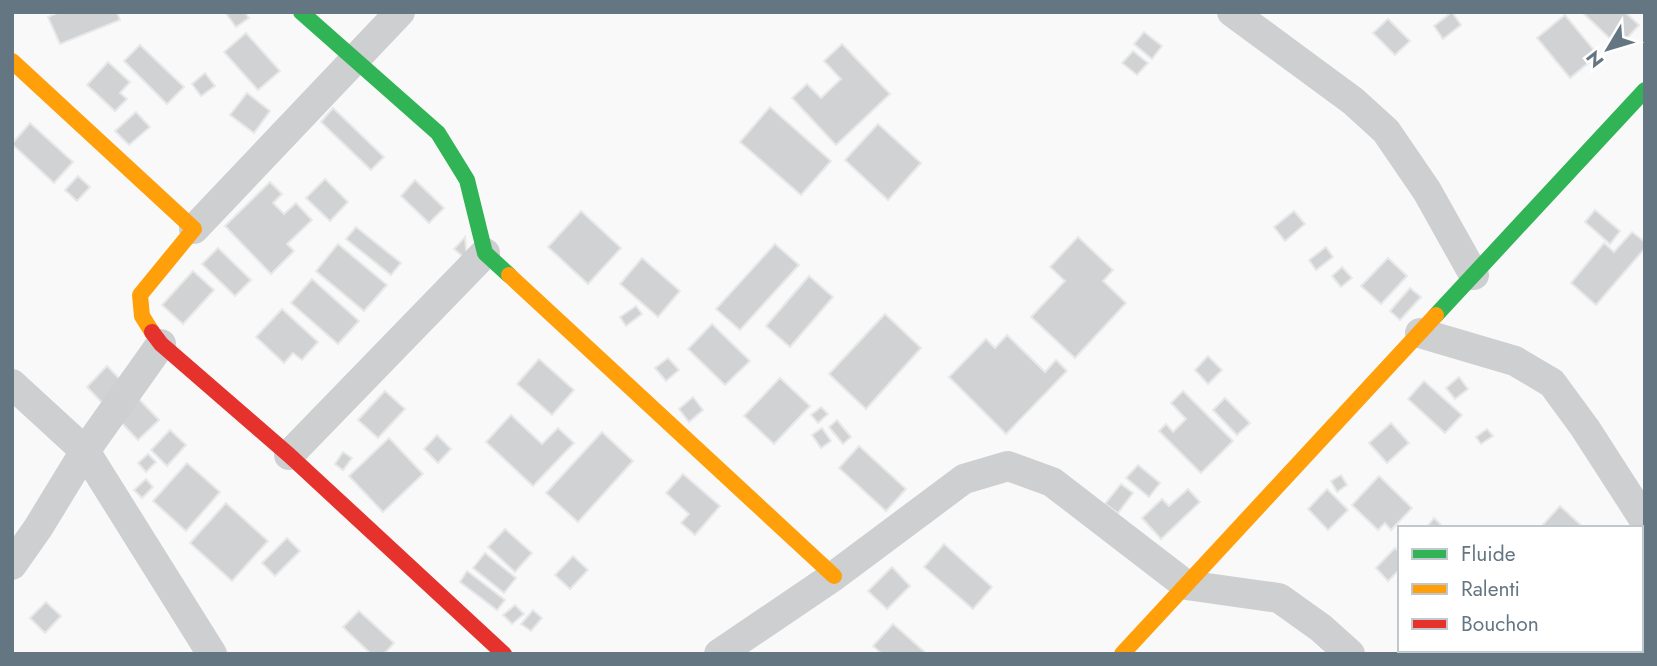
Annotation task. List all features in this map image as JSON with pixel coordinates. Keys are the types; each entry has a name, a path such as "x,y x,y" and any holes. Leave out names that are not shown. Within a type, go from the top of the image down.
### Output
{"street":[{"path":"302,12 438,133 467,180 485,253 834,576"},
{"path":"400,12 194,229 140,295 138,308 144,322 161,344 289,455 504,654"},
{"path":"1232,12 1353,101 1386,131 1427,191 1474,275"},
{"path":"12,61 194,229"},
{"path":"1122,654 1645,90"},
{"path":"289,455 485,253"},
{"path":"1420,333 1515,361 1552,383 1586,428 1645,521"},
{"path":"12,565 85,451 161,344"},
{"path":"16,392 85,451 212,654"},
{"path":"719,654 834,576 964,479 1007,467 1052,482 1186,584 1279,598 1321,628 1350,654"}],"building":[{"path":"59,12 117,12 120,20 60,44 48,17"},
{"path":"225,12 245,12 249,18 236,27"},
{"path":"1452,12 1461,25 1443,39 1434,26"},
{"path":"1582,12 1625,12 1639,25 1619,47"},
{"path":"1565,15 1598,55 1570,78 1537,38"},
{"path":"1388,19 1410,41 1395,55 1373,33"},
{"path":"1144,32 1162,46 1152,59 1134,44"},
{"path":"246,33 280,71 258,90 224,52"},
{"path":"842,44 890,94 836,145 792,98 807,84 821,98 841,79 824,61"},
{"path":"140,45 184,87 167,104 124,61"},
{"path":"1133,51 1148,63 1137,75 1122,63"},
{"path":"108,62 130,82 120,93 127,99 115,111 87,85"},
{"path":"205,73 215,86 201,96 192,84"},
{"path":"247,93 270,111 254,133 230,115"},
{"path":"770,107 831,161 801,195 740,142"},
{"path":"333,108 384,157 371,170 321,122"},
{"path":"136,112 150,127 129,145 115,131"},
{"path":"30,123 73,162 54,183 12,144"},
{"path":"878,124 921,163 888,200 845,160"},
{"path":"78,176 90,187 77,201 65,190"},
{"path":"325,179 348,202 330,221 306,198"},
{"path":"415,180 444,208 429,223 401,196"},
{"path":"270,182 282,194 273,203 284,214 296,203 312,220 287,244 294,251 271,274 225,226"},
{"path":"1595,210 1620,231 1610,244 1585,222"},
{"path":"581,211 621,248 588,284 548,247"},
{"path":"1294,211 1305,224 1285,241 1274,227"},
{"path":"356,227 401,263 391,275 346,239"},
{"path":"1632,232 1645,242 1645,248 1596,305 1571,283 1604,243 1614,252"},
{"path":"465,237 467,260 454,249"},
{"path":"1078,237 1113,270 1103,281 1126,303 1075,358 1031,317 1065,281 1050,267"},
{"path":"338,244 387,285 364,311 316,271"},
{"path":"775,244 799,265 740,330 716,309"},
{"path":"1326,247 1333,257 1316,270 1309,260"},
{"path":"218,248 251,280 235,296 202,264"},
{"path":"642,258 680,291 658,317 620,284"},
{"path":"1388,258 1407,276 1381,304 1361,286"},
{"path":"1342,267 1352,278 1341,287 1332,276"},
{"path":"193,271 214,290 183,324 162,305"},
{"path":"809,276 833,297 790,347 766,326"},
{"path":"312,279 359,321 338,344 291,303"},
{"path":"1410,288 1421,297 1400,320 1390,311"},
{"path":"636,306 642,314 626,326 620,317"},
{"path":"282,309 318,342 302,360 293,353 284,363 256,337"},
{"path":"885,314 921,348 866,409 829,374"},
{"path":"712,324 750,361 725,385 688,349"},
{"path":"1007,335 1045,372 1056,360 1067,371 1006,434 949,377 986,339 995,348"},
{"path":"1208,356 1222,370 1208,384 1195,370"},
{"path":"668,358 679,370 666,381 655,368"},
{"path":"539,359 574,390 552,415 517,384"},
{"path":"107,366 159,420 138,440 87,387"},
{"path":"1459,377 1468,389 1455,399 1446,388"},
{"path":"780,378 810,406 774,444 744,416"},
{"path":"1424,381 1462,415 1445,433 1408,399"},
{"path":"385,391 405,409 378,438 358,420"},
{"path":"1183,391 1233,441 1201,473 1159,431 1166,424 1173,432 1186,419 1171,403"},
{"path":"693,397 703,410 689,422 679,409"},
{"path":"1225,398 1250,423 1237,435 1213,410"},
{"path":"821,407 828,414 818,423 811,415"},
{"path":"511,415 542,444 558,428 574,443 533,486 486,442"},
{"path":"837,420 851,437 843,444 829,427"},
{"path":"1391,423 1409,443 1387,463 1369,443"},
{"path":"822,428 831,441 821,448 812,435"},
{"path":"1487,429 1493,436 1481,444 1476,437"},
{"path":"170,430 186,445 167,466 151,450"},
{"path":"602,432 633,461 578,522 546,493"},
{"path":"437,435 451,449 438,463 424,449"},
{"path":"389,438 423,474 383,512 349,476"},
{"path":"859,446 906,489 886,511 839,468"},
{"path":"343,452 352,458 343,470 335,464"},
{"path":"148,454 156,462 146,472 138,463"},
{"path":"187,463 220,492 186,531 153,501"},
{"path":"1138,465 1160,483 1149,497 1126,478"},
{"path":"683,474 720,506 695,535 681,523 689,514 666,493"},
{"path":"1341,475 1347,485 1337,492 1331,481"},
{"path":"1379,476 1412,508 1391,530 1385,523 1378,530 1352,505"},
{"path":"146,479 153,487 142,498 134,490"},
{"path":"1121,484 1133,493 1118,513 1105,504"},
{"path":"1188,489 1200,502 1161,539 1142,518 1162,499 1169,506"},
{"path":"1327,489 1348,510 1328,530 1308,509"},
{"path":"226,503 268,541 232,581 190,543"},
{"path":"1560,506 1582,526 1542,526"},
{"path":"1434,518 1442,526 1428,526"},
{"path":"505,529 532,553 515,572 488,547"},
{"path":"287,538 300,551 275,576 262,563"},
{"path":"944,544 992,587 973,609 924,567"},
{"path":"1395,548 1398,551 1398,571 1388,581 1376,568"},
{"path":"485,553 516,578 504,593 473,568"},
{"path":"573,556 588,570 570,589 555,575"},
{"path":"892,567 910,586 887,609 868,591"},
{"path":"467,571 505,600 497,610 460,582"},
{"path":"46,602 61,616 45,633 30,618"},
{"path":"515,605 524,614 512,624 503,615"},
{"path":"533,610 542,618 531,631 521,624"},
{"path":"359,611 394,643 384,654 371,654 343,627"},
{"path":"893,624 927,654 882,654 873,646"}],"traffic: fast":[{"path":"301,12 438,133 467,180 485,253 509,275"},
{"path":"1436,315 1645,90"}],"traffic: slow":[{"path":"12,61 194,229 140,295 142,316 152,332"},
{"path":"509,275 834,576"},
{"path":"1122,654 1436,315"}],"traffic: jam":[{"path":"152,332 161,344 289,455 504,654"}]}
